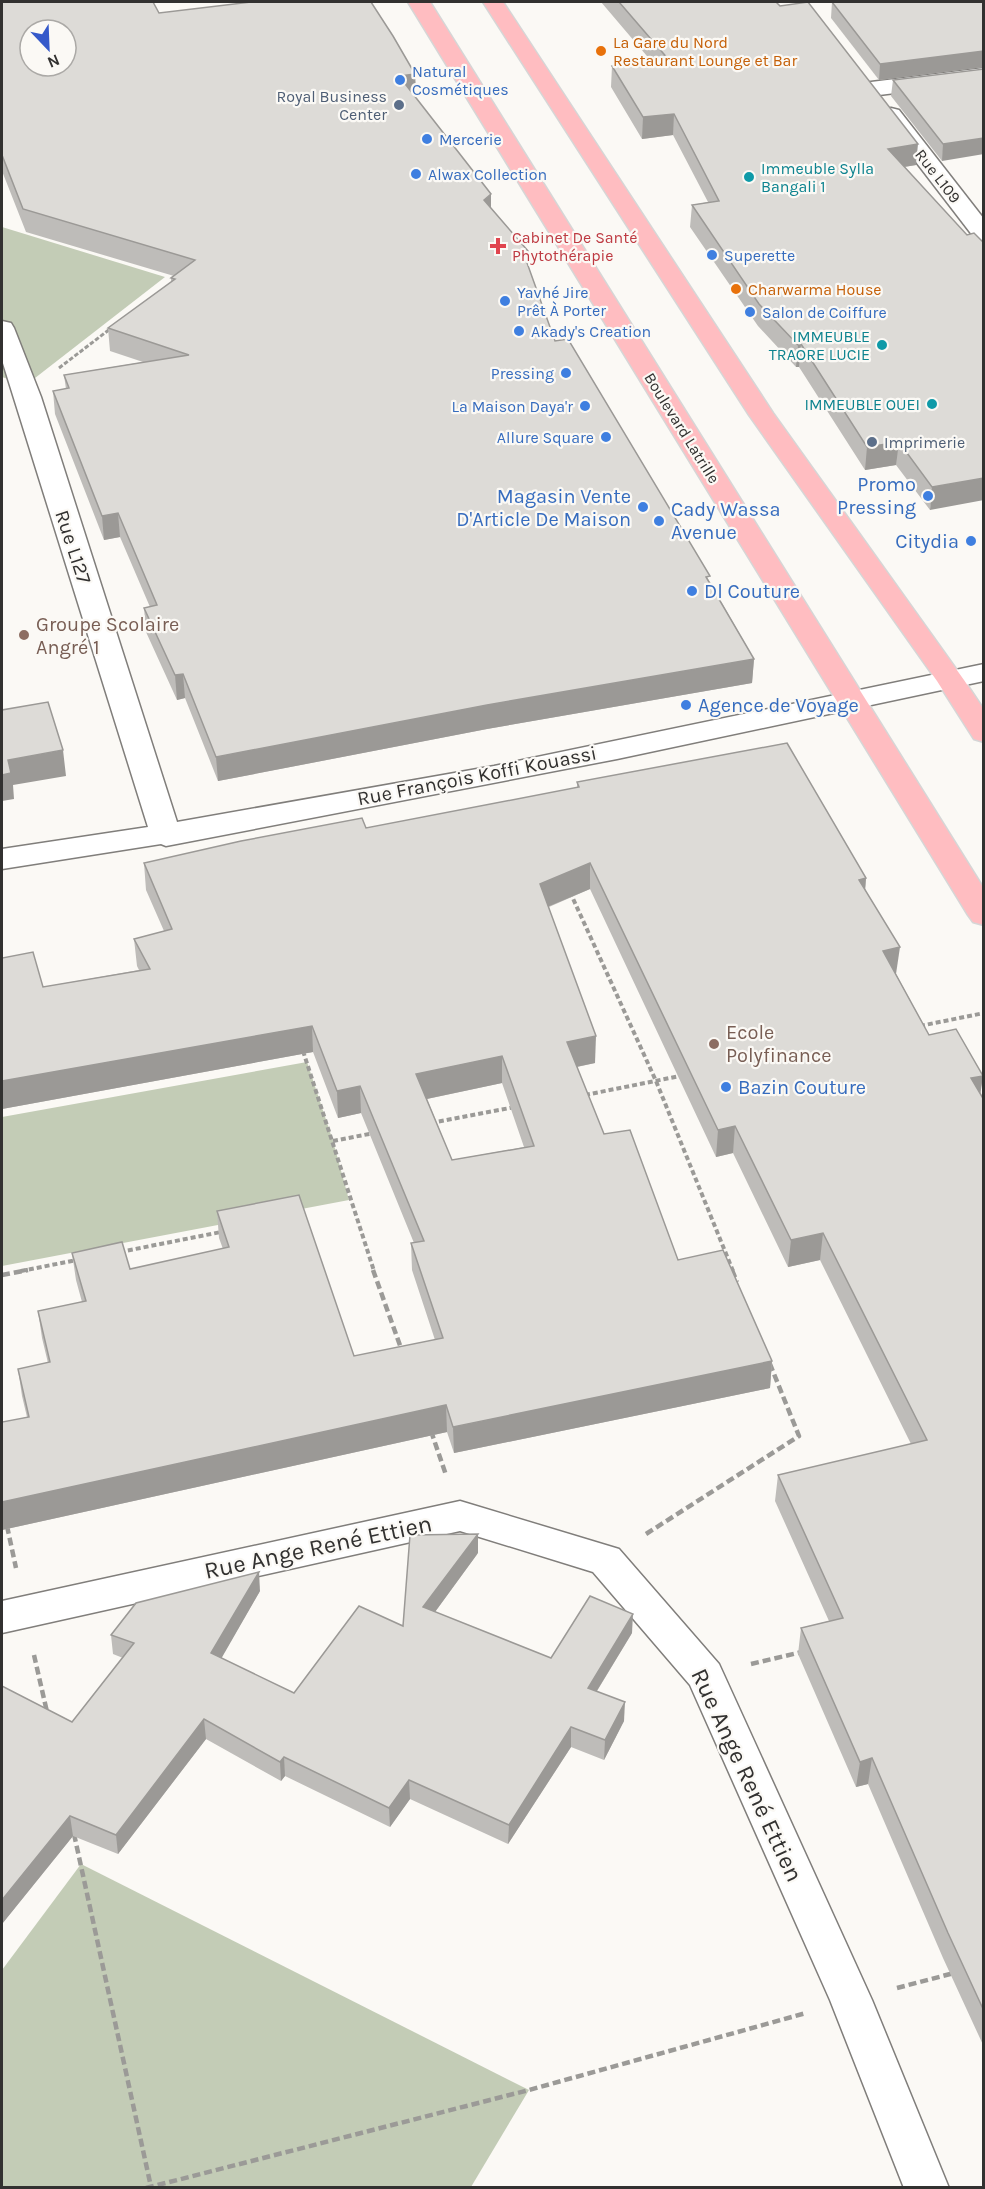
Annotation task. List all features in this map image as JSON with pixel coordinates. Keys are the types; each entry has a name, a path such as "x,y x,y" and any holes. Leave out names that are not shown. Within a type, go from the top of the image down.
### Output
{"main road":[{"name":"Boulevard Latrille","path":"419,2 984,915"},
{"path":"493,2 762,415 950,680 984,733"}],"street":[{"name":"Rue L109","path":"984,75 864,80 984,235"},
{"name":"Rue L127","path":"2,328 28,397 28,404 166,836"},
{"name":"Rue François Koffi Kouassi","path":"2,859 166,836 852,703 984,672"},
{"path":"460,1516 606,1560"},
{"name":"Rue Ange René Ettien","path":"13,1614 460,1516"},
{"name":"Rue Ange René Ettien","path":"606,1560 705,1675 851,2000 927,2187"}],"path":[{"path":"66,361 113,327"},
{"path":"671,534 740,523"},
{"path":"568,888 656,1082 741,1292"},
{"path":"913,1028 984,1013"},
{"path":"299,1040 333,1141 349,1200 405,1358"},
{"path":"575,1096 691,1074"},
{"path":"425,1124 518,1107"},
{"path":"333,1141 379,1132"},
{"path":"115,1253 229,1230"},
{"path":"2,1275 81,1260"},
{"path":"606,1560 799,1436 768,1358"},
{"path":"429,1425 460,1516"},
{"path":"6,1523 13,1614 48,1715"},
{"path":"705,1675 810,1650"},
{"path":"73,1830 149,2187 529,2090 962,1971"}],"green space":[{"path":"2,227 165,277 26,385 2,377"},
{"path":"307,1062 333,1141 349,1200 2,1266 2,1117"},
{"path":"81,1864 529,2090 471,2187 2,2187 2,1970"}],"building":[{"path":"2,2 153,2 159,13 251,2 371,2 415,74 399,76 491,194 484,200 528,251 526,260 555,341 568,339 710,576 706,577 754,659 487,705 216,757 183,674 175,675 144,608 157,605 118,513 102,516 53,391 69,388 64,375 189,355 108,328 175,279 171,278 195,260 23,209 2,155"},
{"path":"619,2 776,2 780,6 808,2 918,144 888,149 967,235 974,233 984,243 984,478 932,487 899,442 867,447 801,344 798,345 759,304 692,205 719,201 674,114 643,117 612,66 669,60"},
{"path":"832,2 984,2 984,51 880,64"},
{"path":"984,69 984,138 943,144 893,80"},
{"path":"48,702 63,750 8,760 11,773 2,775 2,710"},
{"path":"787,743 866,878 859,880 900,947 883,951 929,1035 956,1029 983,1076 971,1078 984,1100 984,2011 872,1758 860,1762 801,1628 843,1618 778,1475 927,1440 823,1233 791,1240 735,1126 718,1130 590,863 540,884 596,1036 567,1042 604,1134 630,1130 678,1260 723,1250 772,1361 453,1427 446,1405 2,1502 2,1422 29,1417 18,1369 50,1362 38,1311 86,1301 72,1253 122,1242 130,1269 229,1247 217,1211 299,1195 354,1356 443,1338 411,1243 424,1241 360,1086 337,1091 312,1026 2,1081 2,958 33,952 43,987 150,969 134,939 172,929 144,863 241,841 362,818 366,828 579,787 577,782","holes":["502,1056 534,1146 452,1160 416,1074"]},
{"path":"478,1534 423,1607 551,1658 590,1596 633,1614 588,1688 625,1702 605,1740 571,1727 509,1825 409,1780 389,1808 284,1757 280,1762 204,1719 116,1835 70,1816 2,1900 2,1686 72,1722 134,1643 111,1635 136,1603 259,1572 211,1653 294,1693 359,1606 403,1626 410,1535"}],"place":[{"name":"La Gare du Nord Restaurant Lounge et Bar","path":"601,51"},
{"name":"Natural Cosmétiques","path":"400,80"},
{"name":"Royal Business Center","path":"399,105"},
{"name":"Mercerie","path":"427,139"},
{"name":"Alwax Collection","path":"416,174"},
{"name":"Immeuble Sylla Bangali 1","path":"749,177"},
{"name":"Cabinet De Santé Phytothérapie","path":"498,246"},
{"name":"Superette","path":"712,255"},
{"name":"Charwarma House","path":"736,289"},
{"name":"Yavhé Jire Prêt À Porter","path":"505,301"},
{"name":"Salon de Coiffure","path":"750,312"},
{"name":"Akady's Creation","path":"519,331"},
{"name":"IMMEUBLE TRAORE LUCIE","path":"882,345"},
{"name":"Pressing","path":"566,373"},
{"name":"IMMEUBLE OUEI","path":"932,404"},
{"name":"La Maison Daya'r","path":"585,406"},
{"name":"Allure Square","path":"606,437"},
{"name":"Imprimerie","path":"872,442"},
{"name":"Promo Pressing","path":"928,496"},
{"name":"Magasin Vente D'Article De Maison","path":"643,507"},
{"name":"Cady Wassa Avenue","path":"659,521"},
{"name":"Citydia","path":"971,541"},
{"name":"Dl Couture","path":"692,591"},
{"name":"Groupe Scolaire Angré 1","path":"24,635"},
{"name":"Agence de Voyage","path":"686,705"},
{"name":"Ecole Polyfinance","path":"714,1044"},
{"name":"Bazin Couture","path":"726,1087"}]}
